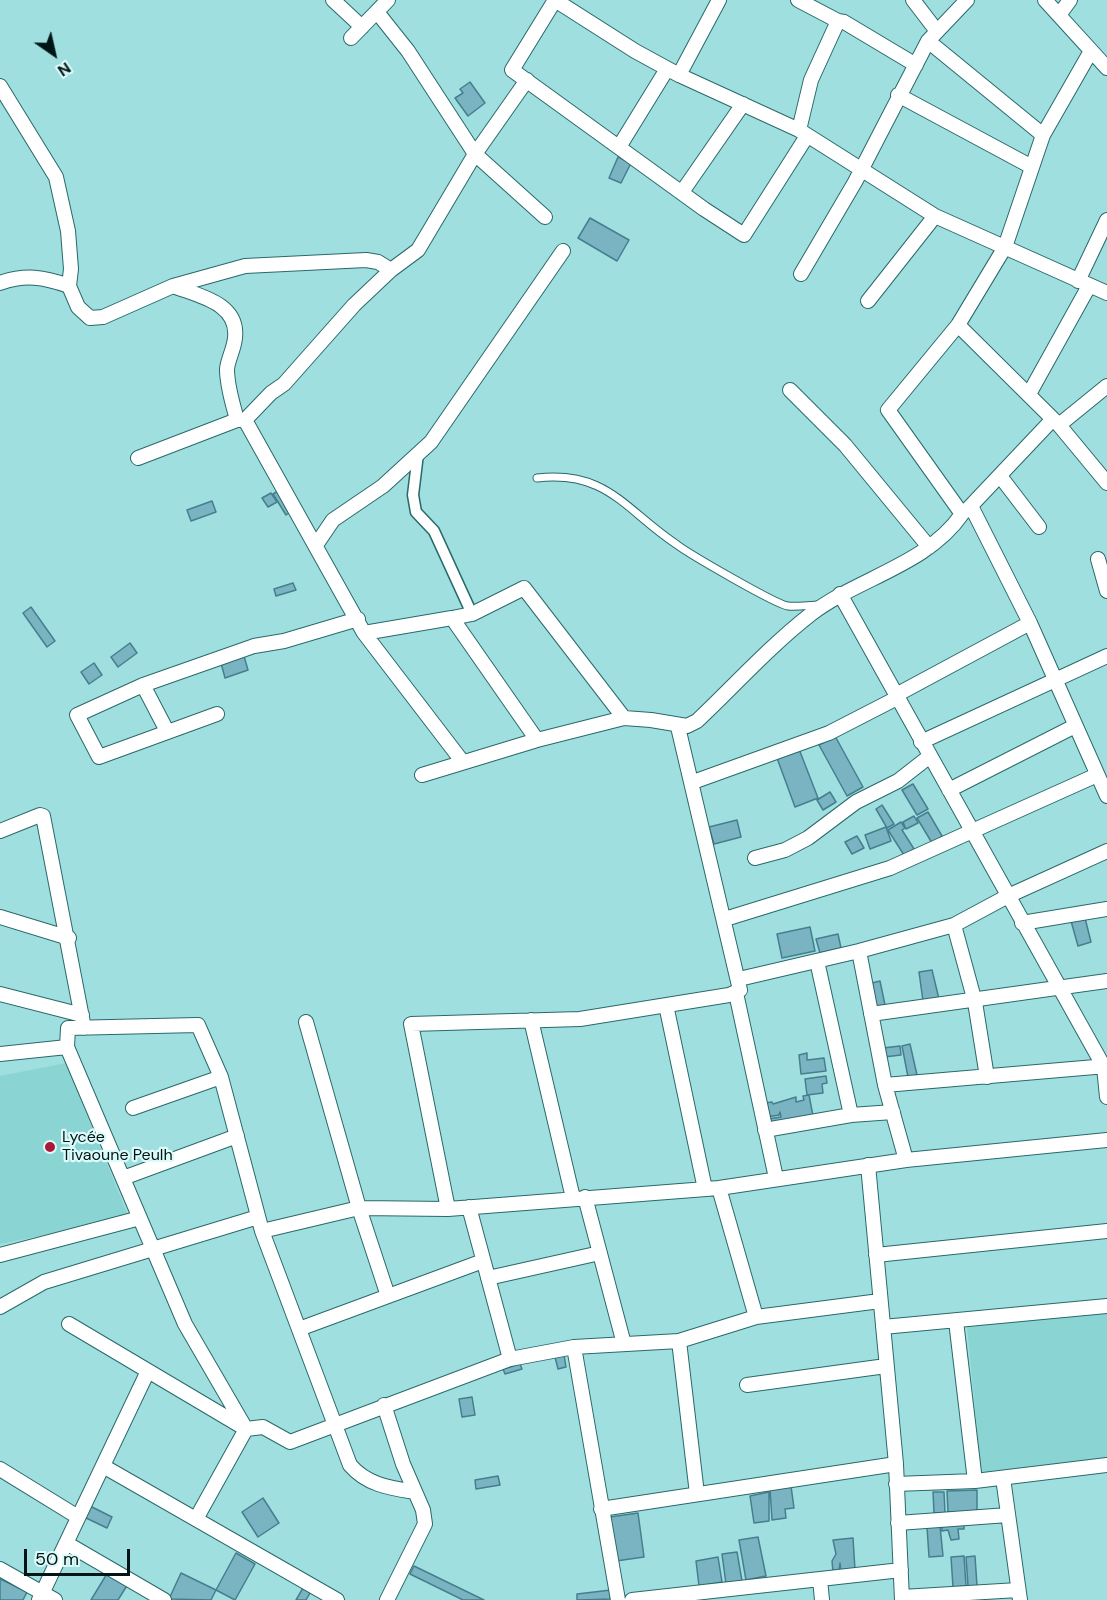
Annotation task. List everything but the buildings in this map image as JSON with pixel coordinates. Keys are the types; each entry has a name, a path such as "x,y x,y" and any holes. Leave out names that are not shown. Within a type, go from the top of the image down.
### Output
{"street":[{"path":"333,0 362,27"},
{"path":"351,39 388,0"},
{"path":"838,21 814,71 803,133 744,235 512,70 555,0 673,72 803,133 935,216 1107,293"},
{"path":"620,147 673,72 719,0"},
{"path":"798,0 916,65"},
{"path":"913,0 932,36 1043,135"},
{"path":"801,274 932,36 967,0"},
{"path":"1045,0 1107,68"},
{"path":"1059,15 1070,0"},
{"path":"376,12 408,51 475,154 544,217"},
{"path":"1091,51 1043,135 1005,247 958,325 888,410 966,510 1030,623 1107,796"},
{"path":"138,458 241,420 284,384 334,326 391,270 417,250 475,154 527,80"},
{"path":"0,86 56,177 68,231 71,269 69,286 78,307 90,318 103,317 173,286 245,266 366,260 378,262 391,270"},
{"path":"898,95 1032,167"},
{"path":"682,192 743,104"},
{"path":"868,301 935,216"},
{"path":"1029,394 1083,283 1107,220"},
{"path":"316,545 333,520 383,486 431,442 563,251"},
{"path":"0,283 16,277 42,277 69,286"},
{"path":"173,286 220,304 229,313 236,330 234,349 227,367 228,385 241,420 316,545 364,633 462,761"},
{"path":"958,325 1056,422 1107,483"},
{"path":"422,775 462,761 624,718 651,720 678,727 697,721 809,615 840,594 929,548 1056,422 1107,386"},
{"path":"790,390 844,445 929,548"},
{"path":"418,454 413,495 416,512 434,531 472,614"},
{"path":"1000,476 1039,527"},
{"path":"1098,559 1107,591"},
{"path":"364,633 472,614 524,588 624,718"},
{"path":"840,594 1022,923 1106,1067 1107,1097"},
{"path":"452,618 537,740"},
{"path":"217,714 99,757 77,715 143,686 254,646 284,641 358,619"},
{"path":"693,782 829,733 1030,623"},
{"path":"921,742 1107,656"},
{"path":"143,686 167,731"},
{"path":"949,790 1075,726"},
{"path":"678,727 725,919 776,1178"},
{"path":"754,858 785,850 808,838 856,802 898,782 930,756"},
{"path":"725,919 890,868 1097,775"},
{"path":"0,831 40,815 43,816 69,938 83,1021"},
{"path":"448,1209 411,1024 580,1019 666,1005 817,961 954,925 1008,896 1107,851"},
{"path":"1022,923 1107,909"},
{"path":"0,917 69,938"},
{"path":"954,925 975,1002 987,1077"},
{"path":"859,951 885,1085 906,1160"},
{"path":"817,961 850,1115"},
{"path":"871,1014 975,1002 1107,981"},
{"path":"0,994 83,1021 198,1025 221,1077 260,1224 350,1466 359,1476 388,1488 415,1492"},
{"path":"666,1005 712,1188 756,1317"},
{"path":"531,1020 579,1197 600,1253 624,1344"},
{"path":"83,1021 68,1028 67,1047 185,1324 246,1429"},
{"path":"306,1022 359,1208 388,1296"},
{"path":"0,1054 67,1047"},
{"path":"885,1085 1106,1067"},
{"path":"133,1108 221,1077"},
{"path":"765,1130 850,1115 892,1112"},
{"path":"123,1178 237,1136"},
{"path":"0,1307 44,1282 153,1249 260,1224 359,1208 448,1209 712,1188 906,1160 1107,1140"},
{"path":"868,1165 896,1464 902,1599 1019,1595 1003,1478"},
{"path":"469,1207 510,1359"},
{"path":"0,1255 140,1218"},
{"path":"876,1256 1107,1231"},
{"path":"488,1278 600,1253"},
{"path":"299,1329 483,1262"},
{"path":"69,1324 246,1429 263,1428 290,1442 510,1359 574,1347 679,1341 756,1317 880,1301"},
{"path":"883,1327 1107,1306"},
{"path":"957,1321 975,1481"},
{"path":"679,1341 697,1494"},
{"path":"574,1347 618,1600"},
{"path":"747,1385 886,1365"},
{"path":"41,1597 148,1371"},
{"path":"384,1405 423,1510 425,1524 387,1600"},
{"path":"196,1519 246,1429"},
{"path":"601,1509 896,1464"},
{"path":"896,1484 975,1481 1107,1465"},
{"path":"103,1466 196,1519 317,1595 337,1600"},
{"path":"0,1469 78,1517"},
{"path":"898,1523 1008,1515"},
{"path":"66,1543 165,1600"},
{"path":"0,1569 41,1597 55,1600"},
{"path":"632,1600 744,1594 820,1579 901,1570"},
{"path":"820,1579 822,1600"}],"lane":[{"path":"537,478 561,475 589,481 634,508 675,544 786,606 825,604"}],"shaded area":[{"name":"Lycée Tivaoune Peulh","path":"66,1063 129,1218 0,1244 0,1076"},
{"path":"1107,1312 1107,1459 981,1472 967,1327"}],"place":[{"name":"Lycée Tivaoune Peulh","path":"50,1147"}]}
